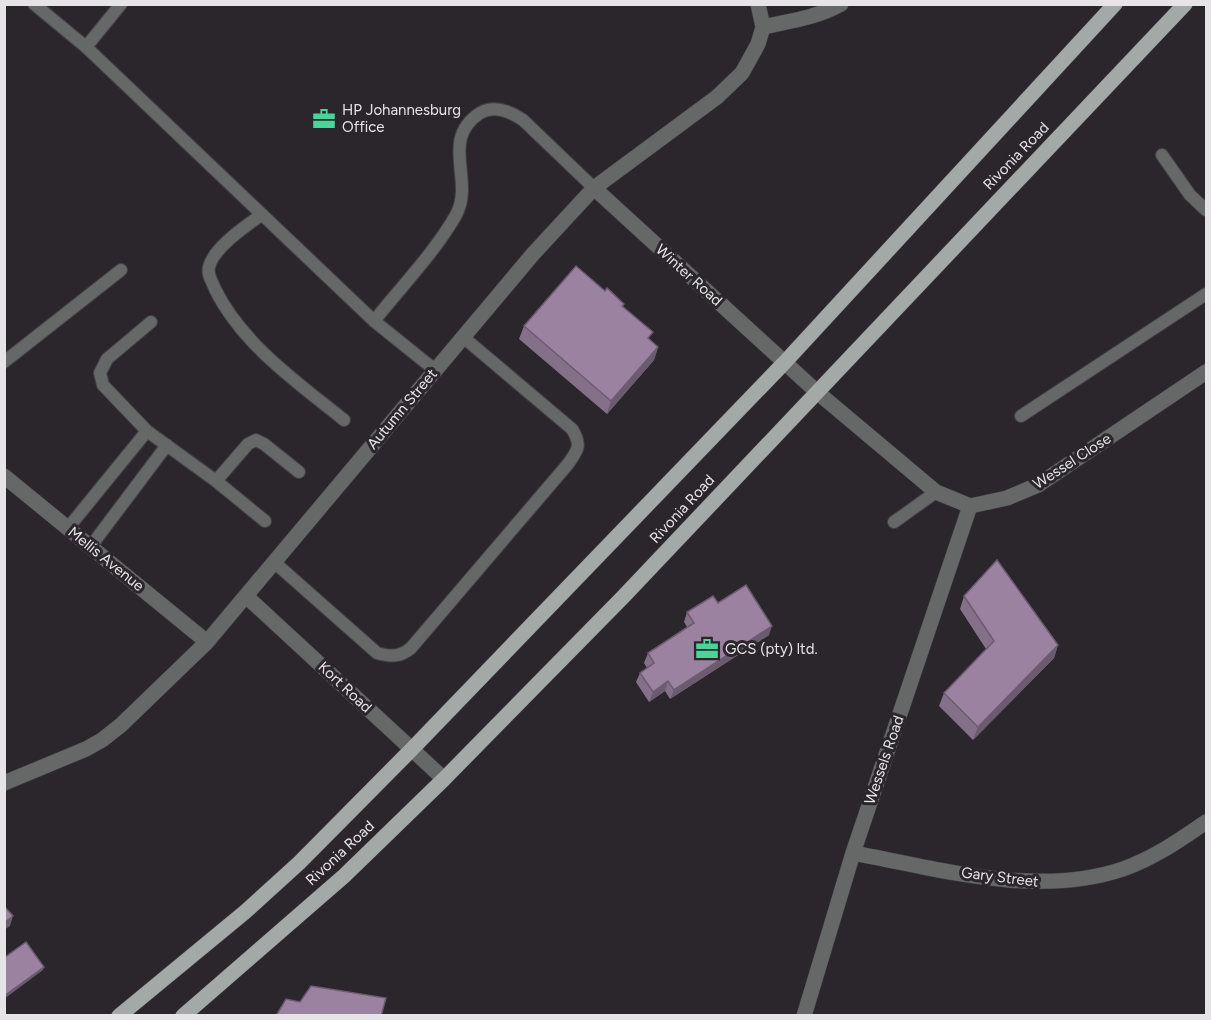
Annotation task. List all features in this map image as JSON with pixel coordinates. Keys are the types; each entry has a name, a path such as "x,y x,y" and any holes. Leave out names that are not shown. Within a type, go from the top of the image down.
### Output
{"main road":[{"name":"Rivonia Road","path":"119,1016 245,912 291,870 412,749 785,362 1115,4"},
{"name":"Rivonia Road","path":"183,1016 344,876 444,779 623,597 1185,4"}],"street":[{"path":"758,4 763,27 824,13 841,4"},
{"name":"Autumn Street","path":"4,783 86,749 102,740 121,725 207,642 533,254 594,188 731,84 752,58 763,27"},
{"name":"Winter Road","path":"594,188 817,392"},
{"name":"Wessel Close","path":"970,506 1007,498 1038,485 1206,372"},
{"path":"817,392 936,492 970,506"},
{"name":"Mellis Avenue","path":"4,476 207,642"},
{"name":"Wessels Road","path":"804,1016 853,853 970,506"},
{"name":"Kort Road","path":"246,596 444,779"},
{"name":"Gary Street","path":"853,853 983,877 1027,882 1059,882 1098,876 1123,869 1167,848 1206,822"}],"lane":[{"path":"86,47 122,4"},
{"path":"40,6 209,162 261,215 374,321 435,370"},
{"path":"374,321 456,216 462,204 464,189 459,146 463,130 472,119 484,111 498,109 523,120 594,188"},
{"path":"1162,156 1190,195 1206,210"},
{"path":"261,215 232,237 215,255 209,266 209,276 222,302 250,339 291,378 344,420"},
{"path":"4,362 121,270"},
{"path":"1022,416 1206,294"},
{"path":"150,322 107,359 100,373 103,385 147,431 216,481 265,521"},
{"path":"274,562 377,653 389,657 402,655 411,648 568,464 578,451 578,438 572,429 463,337"},
{"path":"68,528 147,431"},
{"path":"216,481 248,444 256,440 299,472"},
{"path":"91,546 167,445"},
{"path":"894,522 936,492"}],"building":[{"path":"576,266 605,291 607,288 624,304 622,306 653,332 648,338 658,347 611,401 524,326"},
{"path":"997,560 1058,645 978,727 944,693 994,641 964,596"},
{"name":"GCS (pty) ltd.","path":"746,585 772,626 674,690 668,681 653,692 640,673 654,663 648,653 694,623 687,612 713,596 718,603"},
{"path":"4,906 13,916 4,923"},
{"path":"26,942 44,967 4,996 4,958"},
{"path":"311,986 386,998 381,1016 276,1016 286,999 300,1002"}],"place":[{"name":"HP Johannesburg Office","path":"324,119"},
{"name":"GCS (pty) ltd.","path":"707,649"}]}
